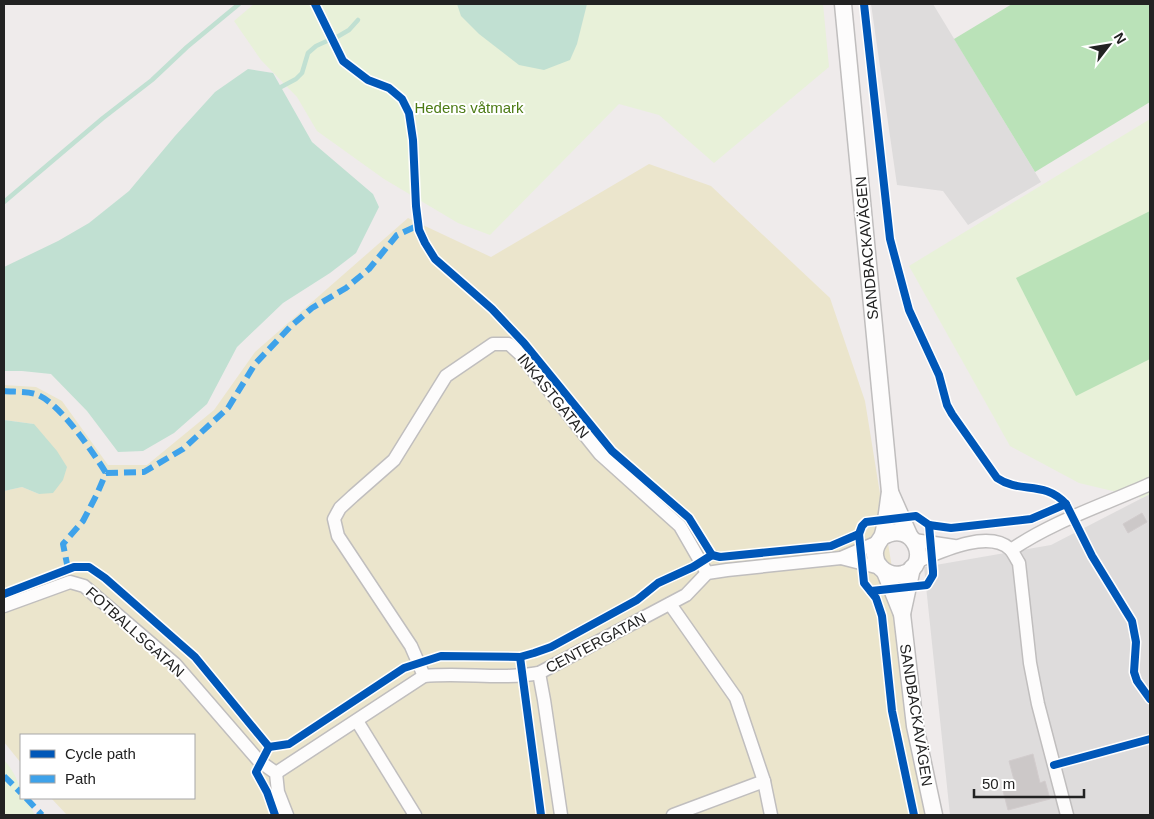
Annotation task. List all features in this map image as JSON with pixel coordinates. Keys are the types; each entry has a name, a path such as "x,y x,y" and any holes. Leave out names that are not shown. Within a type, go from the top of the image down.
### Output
{"street":[{"name":"SANDBACKAVÄGEN","path":"843,4 890,492 880,539"},
{"name":"INKASTGATAN","path":"424,676 411,646 338,536 334,520 340,508 394,460 446,376 493,344 509,344 520,354 600,454 680,526 707,574"},
{"path":"1011,550 1048,528 1150,484"},
{"name":"SANDBACKAVÄGEN","path":"890,492 912,538"},
{"path":"707,574 727,570 841,558 894,531 902,532 912,538 954,546 994,541 1011,550 1019,563 1030,663 1038,704 1067,815"},
{"path":"912,538 918,547 914,565"},
{"path":"880,539 875,555 883,570"},
{"path":"841,558 899,575 906,573 914,565 954,546"},
{"name":"SANDBACKAVÄGEN","path":"902,614 914,565"},
{"name":"SANDBACKAVÄGEN","path":"883,570 902,614 915,726 925,781 934,815"},
{"name":"CENTERGATAN","path":"276,773 424,676 446,674 518,677 539,673 686,595 707,574"},
{"name":"FOTBALLSGATAN","path":"4,606 70,582 84,586 176,664 259,761 276,773"},
{"path":"670,604 736,698 764,781 771,815"},
{"path":"539,673 561,815"},
{"path":"357,721 415,815"},
{"path":"276,773 278,792 287,815"},
{"path":"673,815 764,781"}],"shaded area":[{"path":"457,4 587,4 577,44 570,60 544,70 519,65 479,34 461,16"},
{"path":"871,4 933,4 1041,182 968,225 943,191 897,185"},
{"path":"248,69 273,73 312,142 373,194 379,207 356,253 330,273 283,303 237,347 207,404 174,433 143,451 118,452 87,411 51,374 4,371 4,267 58,241 89,223 129,191 215,92"},
{"path":"649,164 711,186 830,298 865,401 932,815 67,815 52,799 195,799 195,734 20,734 20,762 4,742 4,491 22,487 39,494 34,424 4,420 4,385 36,387 62,401 108,465 147,465 214,410 255,352 408,218 491,257"},
{"path":"4,420 34,424 57,451 67,467 63,480 53,493 39,494 22,487 4,491"},
{"path":"1150,494 1150,815 950,815 924,567 1051,545"}],"green space":[{"name":"Hedens våtmark","path":"254,4 823,4 829,67 714,163 659,115 619,104 490,235 458,223 384,179 317,131 297,97 261,60 234,21"},
{"path":"1012,4 1150,4 1150,102 1035,172 954,39"},
{"path":"1150,119 1150,494 1142,498 1079,483 1010,446 909,266"},
{"path":"1150,211 1150,359 1076,396 1016,278"},
{"path":"4,760 16,778 20,788 20,799 26,799 35,815 4,815"}],"building":[{"path":"1142,513 1147,522 1128,533 1123,524"},
{"path":"1033,754 1040,783 1045,781 1050,799 1008,810 1002,787 1015,784 1009,761"}],"waterway":[{"path":"4,202 103,118 152,80 187,47 239,4"},
{"path":"337,37 349,30 358,20"},
{"path":"281,87 296,79 302,73 308,53 316,46 327,41"}],"marked path":[{"path":"106,473 144,472 183,449 228,408 255,364 290,327 312,308 346,288 369,269 397,235 419,225"},
{"path":"4,391 31,393 47,400 66,418 106,473"},
{"path":"68,569 63,544 83,521 106,473"},
{"path":"4,776 20,792"},
{"path":"27,799 42,815"}],"cycle path":[{"path":"315,4 343,61 368,80 389,88 402,99 409,113 413,140 419,230 435,259 492,309 524,343 612,451 689,518 712,555 720,557 831,546 859,534"},
{"path":"864,4 890,239 909,310 939,375 947,405 997,478 1006,483 1049,492 1066,504 1092,556 1132,621 1136,642 1134,672 1137,681 1150,699"},
{"path":"914,815 892,711 882,616 876,598 864,583 859,534 862,526 866,522 916,516 929,525 951,528 1031,519 1066,504"},
{"path":"871,591 927,585 933,575 929,525"},
{"path":"269,747 289,744 404,668 441,656 520,657 551,647 637,600 658,583 693,567 712,555"},
{"path":"4,594 74,567 89,567 105,578 195,657 269,747"},
{"path":"520,657 541,815"},
{"path":"1054,765 1150,739"},
{"path":"269,747 256,772 267,792 275,815"}]}
